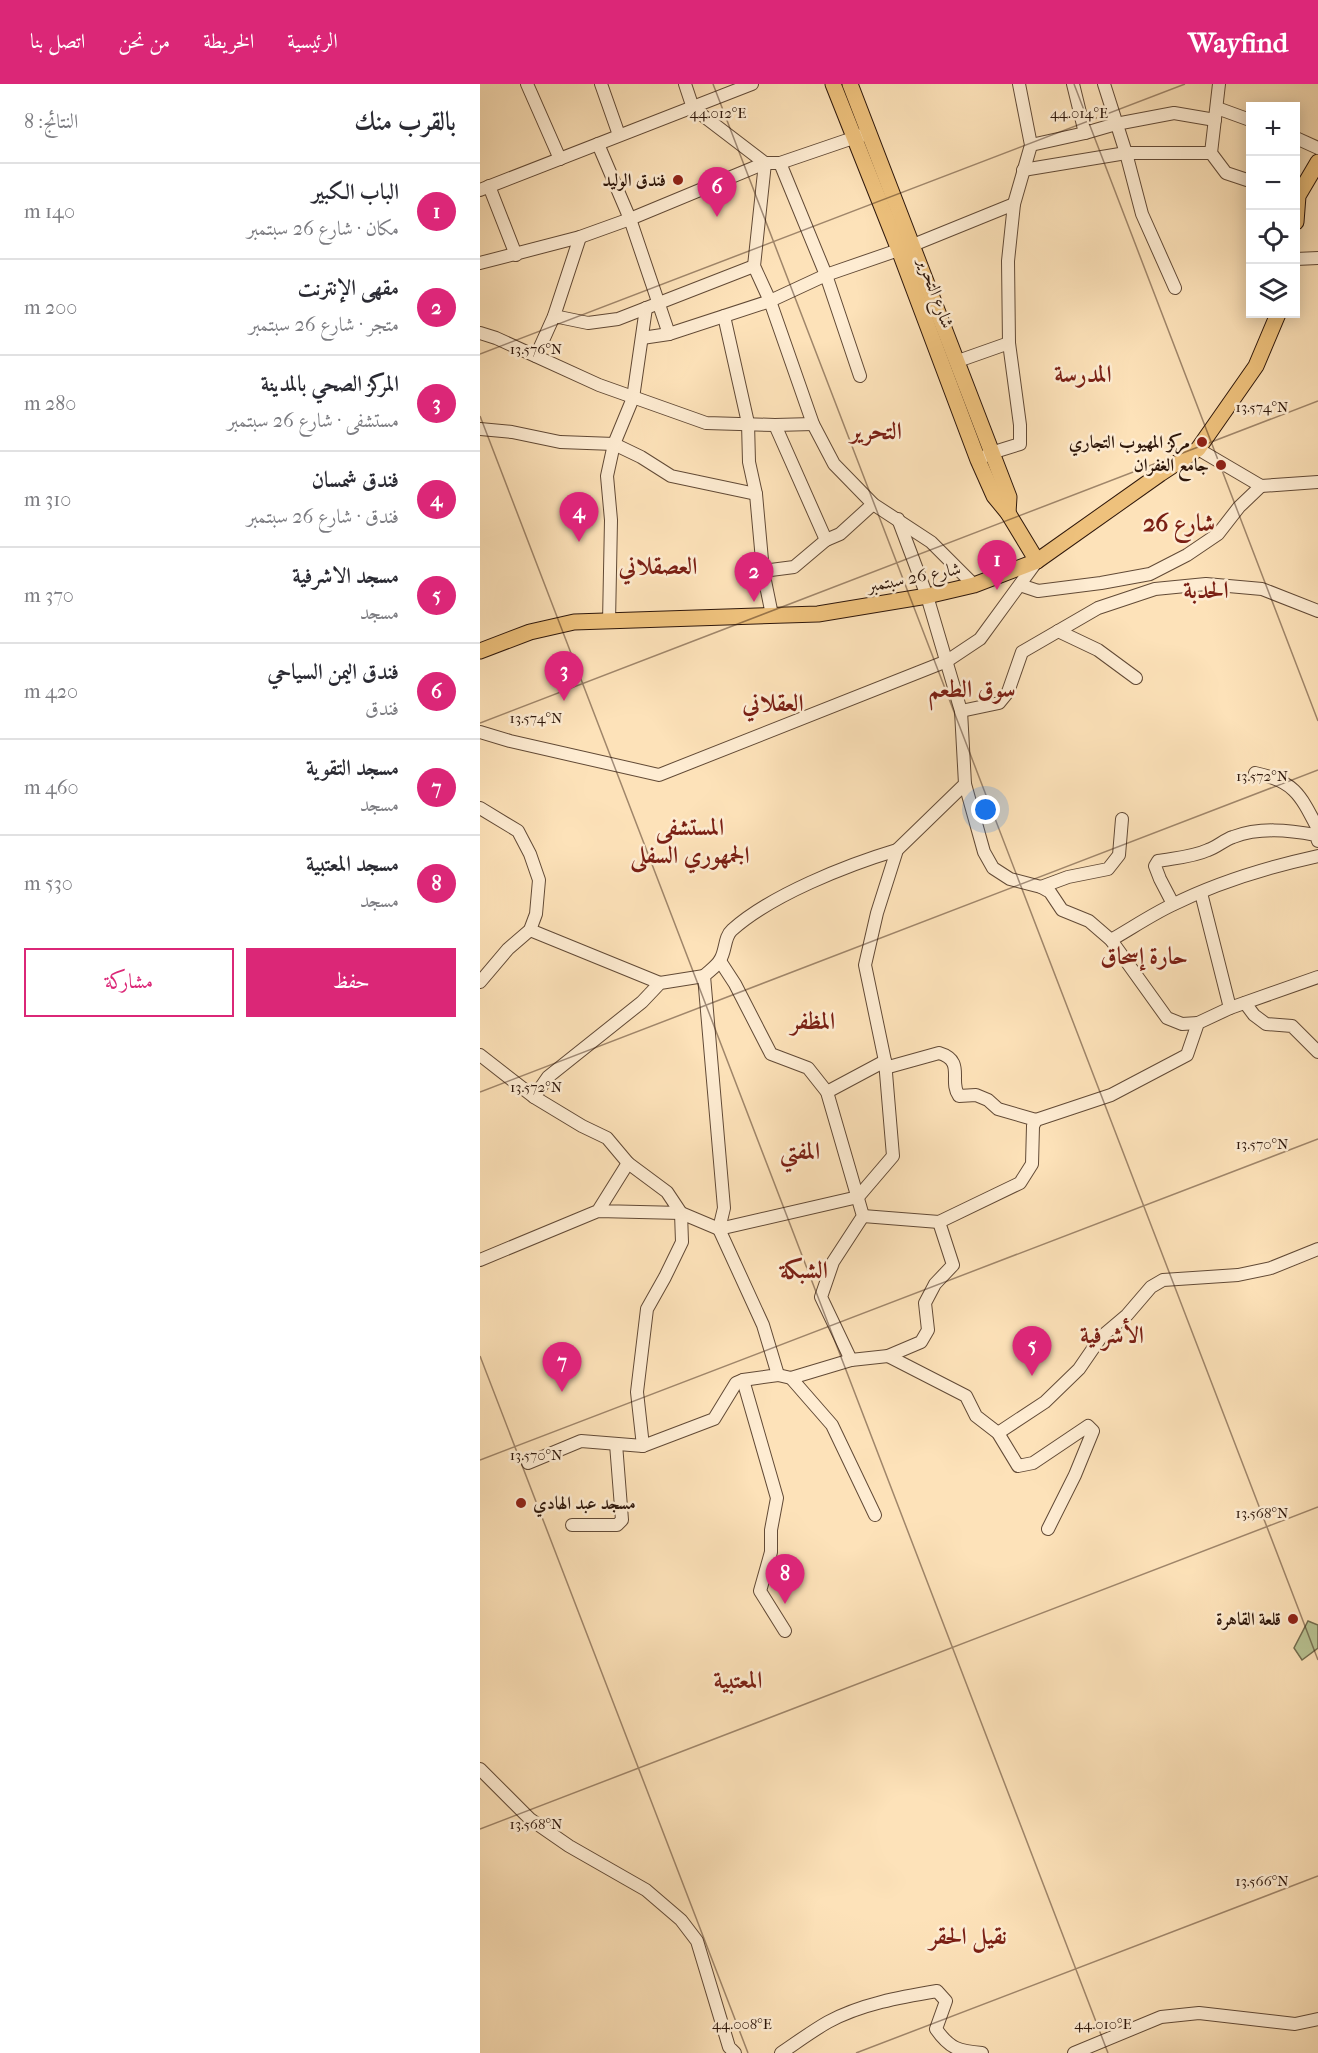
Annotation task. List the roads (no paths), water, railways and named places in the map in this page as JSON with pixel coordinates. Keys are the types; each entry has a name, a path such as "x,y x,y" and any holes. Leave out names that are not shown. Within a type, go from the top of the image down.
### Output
{"main road":[{"name":"شارع التحرير","path":"833,84 862,135"},
{"name":"شارع التحرير","path":"850,84 862,135 984,457"},
{"path":"1300,190 1318,162"},
{"name":"شارع التحرير","path":"906,248 958,361 994,496 1008,513 1037,561"},
{"name":"شارع 26 سبتمبر","path":"480,651 530,632 574,622 818,614 927,596 974,585 1037,561 1198,449 1256,366 1276,318"}],"street":[{"path":"527,84 560,159"},
{"path":"601,84 619,135"},
{"path":"685,84 693,108 765,163"},
{"path":"516,255 484,188 752,84"},
{"path":"984,457 1020,444 1020,425 1010,343 1008,261 1014,204 1031,145 1019,84"},
{"path":"1073,84 1085,133"},
{"path":"1104,84 1142,214 1175,288"},
{"path":"1219,84 1211,153 1226,173 1246,179"},
{"path":"1031,145 1173,113 1216,114 1246,119"},
{"path":"480,263 580,237 630,219 765,163 780,163 862,135"},
{"path":"1300,140 1318,148"},
{"path":"598,144 630,219 652,306 669,334"},
{"path":"1023,170 1126,153 1211,153"},
{"path":"765,163 754,266 770,301 813,424 834,464 873,504 931,542 974,585"},
{"path":"780,163 826,275 860,376"},
{"path":"642,338 669,334 770,301 826,275 906,248 1014,204"},
{"path":"536,356 554,316 580,237"},
{"path":"1300,259 1318,258"},
{"path":"554,316 588,323 618,319 754,266"},
{"path":"609,622 611,520 607,476 614,444 633,398 642,338 652,306"},
{"path":"724,316 748,423 749,462 756,494 764,571 772,615"},
{"path":"480,333 496,338 599,385 706,423 813,424"},
{"path":"958,361 1010,343"},
{"path":"775,425 826,540"},
{"path":"480,429 512,432 560,442 614,444 641,457 671,476 756,494"},
{"path":"1198,449 1261,486 1318,482"},
{"path":"1020,585 1038,591 1101,584 1150,574 1187,555 1218,534 1239,507 1261,486"},
{"path":"764,571 794,567 826,540 840,534 873,504"},
{"path":"898,519 927,596 961,711 965,784 984,852 993,868 1010,879 1041,887 1050,892 1062,910 1089,921 1111,940 1167,1018 1182,1024 1198,1023 1230,1008 1318,977"},
{"path":"480,732 510,741 659,774 947,661 980,639 1037,561"},
{"path":"961,711 999,703 1008,692 1022,652 1098,608 1155,589 1206,584 1262,589 1318,611"},
{"path":"1058,631 1098,650 1136,678"},
{"path":"1173,904 1155,866 1158,861 1207,851 1232,837 1256,831 1283,830 1317,838 1318,829 1291,785 1276,777 1255,773"},
{"path":"530,930 660,983 704,976 720,961 730,932 756,913 808,884 870,858 897,850 965,784"},
{"path":"480,807 518,831 530,854 539,880 536,914 530,930 508,949 480,982"},
{"path":"1041,887 1068,877 1108,869 1119,855 1122,819"},
{"path":"480,1260 598,1211 681,1213 719,1229 858,1197 893,1156 885,1064 865,965 877,913 897,850"},
{"path":"1111,940 1173,904 1268,867 1318,856"},
{"path":"1201,893 1230,1008"},
{"path":"720,961 735,984 771,1054 808,1068 826,1092 863,1216 833,1262 821,1297 851,1360"},
{"path":"704,976 724,1208 719,1229 763,1325 778,1375"},
{"path":"534,1097 548,1077 642,1002 660,983"},
{"path":"1245,1003 1254,1015 1266,1024 1292,1026 1318,1052"},
{"path":"826,1092 885,1064 939,1053 947,1055 956,1068 956,1092 959,1096 976,1095 988,1100 998,1109 1036,1120 1111,1095 1186,1055 1198,1023"},
{"path":"480,1055 534,1097 607,1138 628,1163 667,1192 681,1213 682,1242 647,1309 637,1392 643,1446"},
{"path":"863,1216 939,1222 1020,1184 1032,1164 1033,1126 1036,1120"},
{"path":"598,1211 628,1163"},
{"path":"528,1463 581,1441 643,1446 714,1419 730,1390 736,1383 743,1380 778,1375 791,1378 851,1360 888,1356 921,1342 928,1330 925,1303 935,1284 953,1265 939,1222"},
{"path":"998,1433 1045,1402 1079,1369 1101,1337 1127,1315 1151,1287 1163,1280 1238,1275 1271,1268 1318,1249"},
{"path":"888,1356 966,1396 976,1416 998,1433 1018,1466 1034,1463 1088,1426 1093,1431 1075,1475 1048,1529"},
{"path":"791,1378 832,1425 875,1515"},
{"path":"743,1380 777,1498 771,1530 771,1552 760,1591 785,1631"},
{"path":"572,1525 617,1525 622,1520 616,1444"},
{"path":"480,1769 530,1819 569,1846 646,1890 681,1920 697,1941 729,2047 735,2053"},
{"path":"780,2053 828,2022 852,2011 937,1991 946,2001 936,2029 945,2042 961,2051 982,2053"},
{"path":"1074,2053 1161,2017 1199,2013 1295,2024 1318,2019"}],"place":[{"name":"فندق الوليد","path":"678,180"},
{"name":"فندق اليمن السياحي","path":"717,217"},
{"name":"مركز المهيوب التجاري","path":"1202,442"},
{"name":"جامع الغفران","path":"1221,465"},
{"name":"فندق شمسان","path":"579,542"},
{"name":"الباب الكبير","path":"997,590"},
{"name":"مقهى الإنترنت","path":"754,602"},
{"name":"المركز الصحي بالمدينة","path":"564,701"},
{"name":"مسجد الاشرفية","path":"1032,1376"},
{"name":"مسجد التقوية","path":"562,1392"},
{"name":"مسجد عبد الهادي","path":"521,1503"},
{"name":"مسجد المعتبية","path":"785,1604"},
{"name":"قلعة القاهرة","path":"1293,1619"}],"district":[{"name":"المدرسة","path":"1083,374"},
{"name":"التحرير","path":"876,431"},
{"name":"شارع 26","path":"1179,523"},
{"name":"العصقلاني","path":"658,566"},
{"name":"الحدبة","path":"1206,590"},
{"name":"سوق الطعم","path":"972,689"},
{"name":"العقلاني","path":"773,703"},
{"name":"المستشفى الجمهوري السفلى","path":"690,841"},
{"name":"حارة إسحاق","path":"1144,956"},
{"name":"المظفر","path":"813,1021"},
{"name":"المفتي","path":"800,1151"},
{"name":"الشبكة","path":"804,1270"},
{"name":"الأشرفية","path":"1112,1335"},
{"name":"المعتبية","path":"738,1680"},
{"name":"نقيل الحقر","path":"968,1936"}]}
